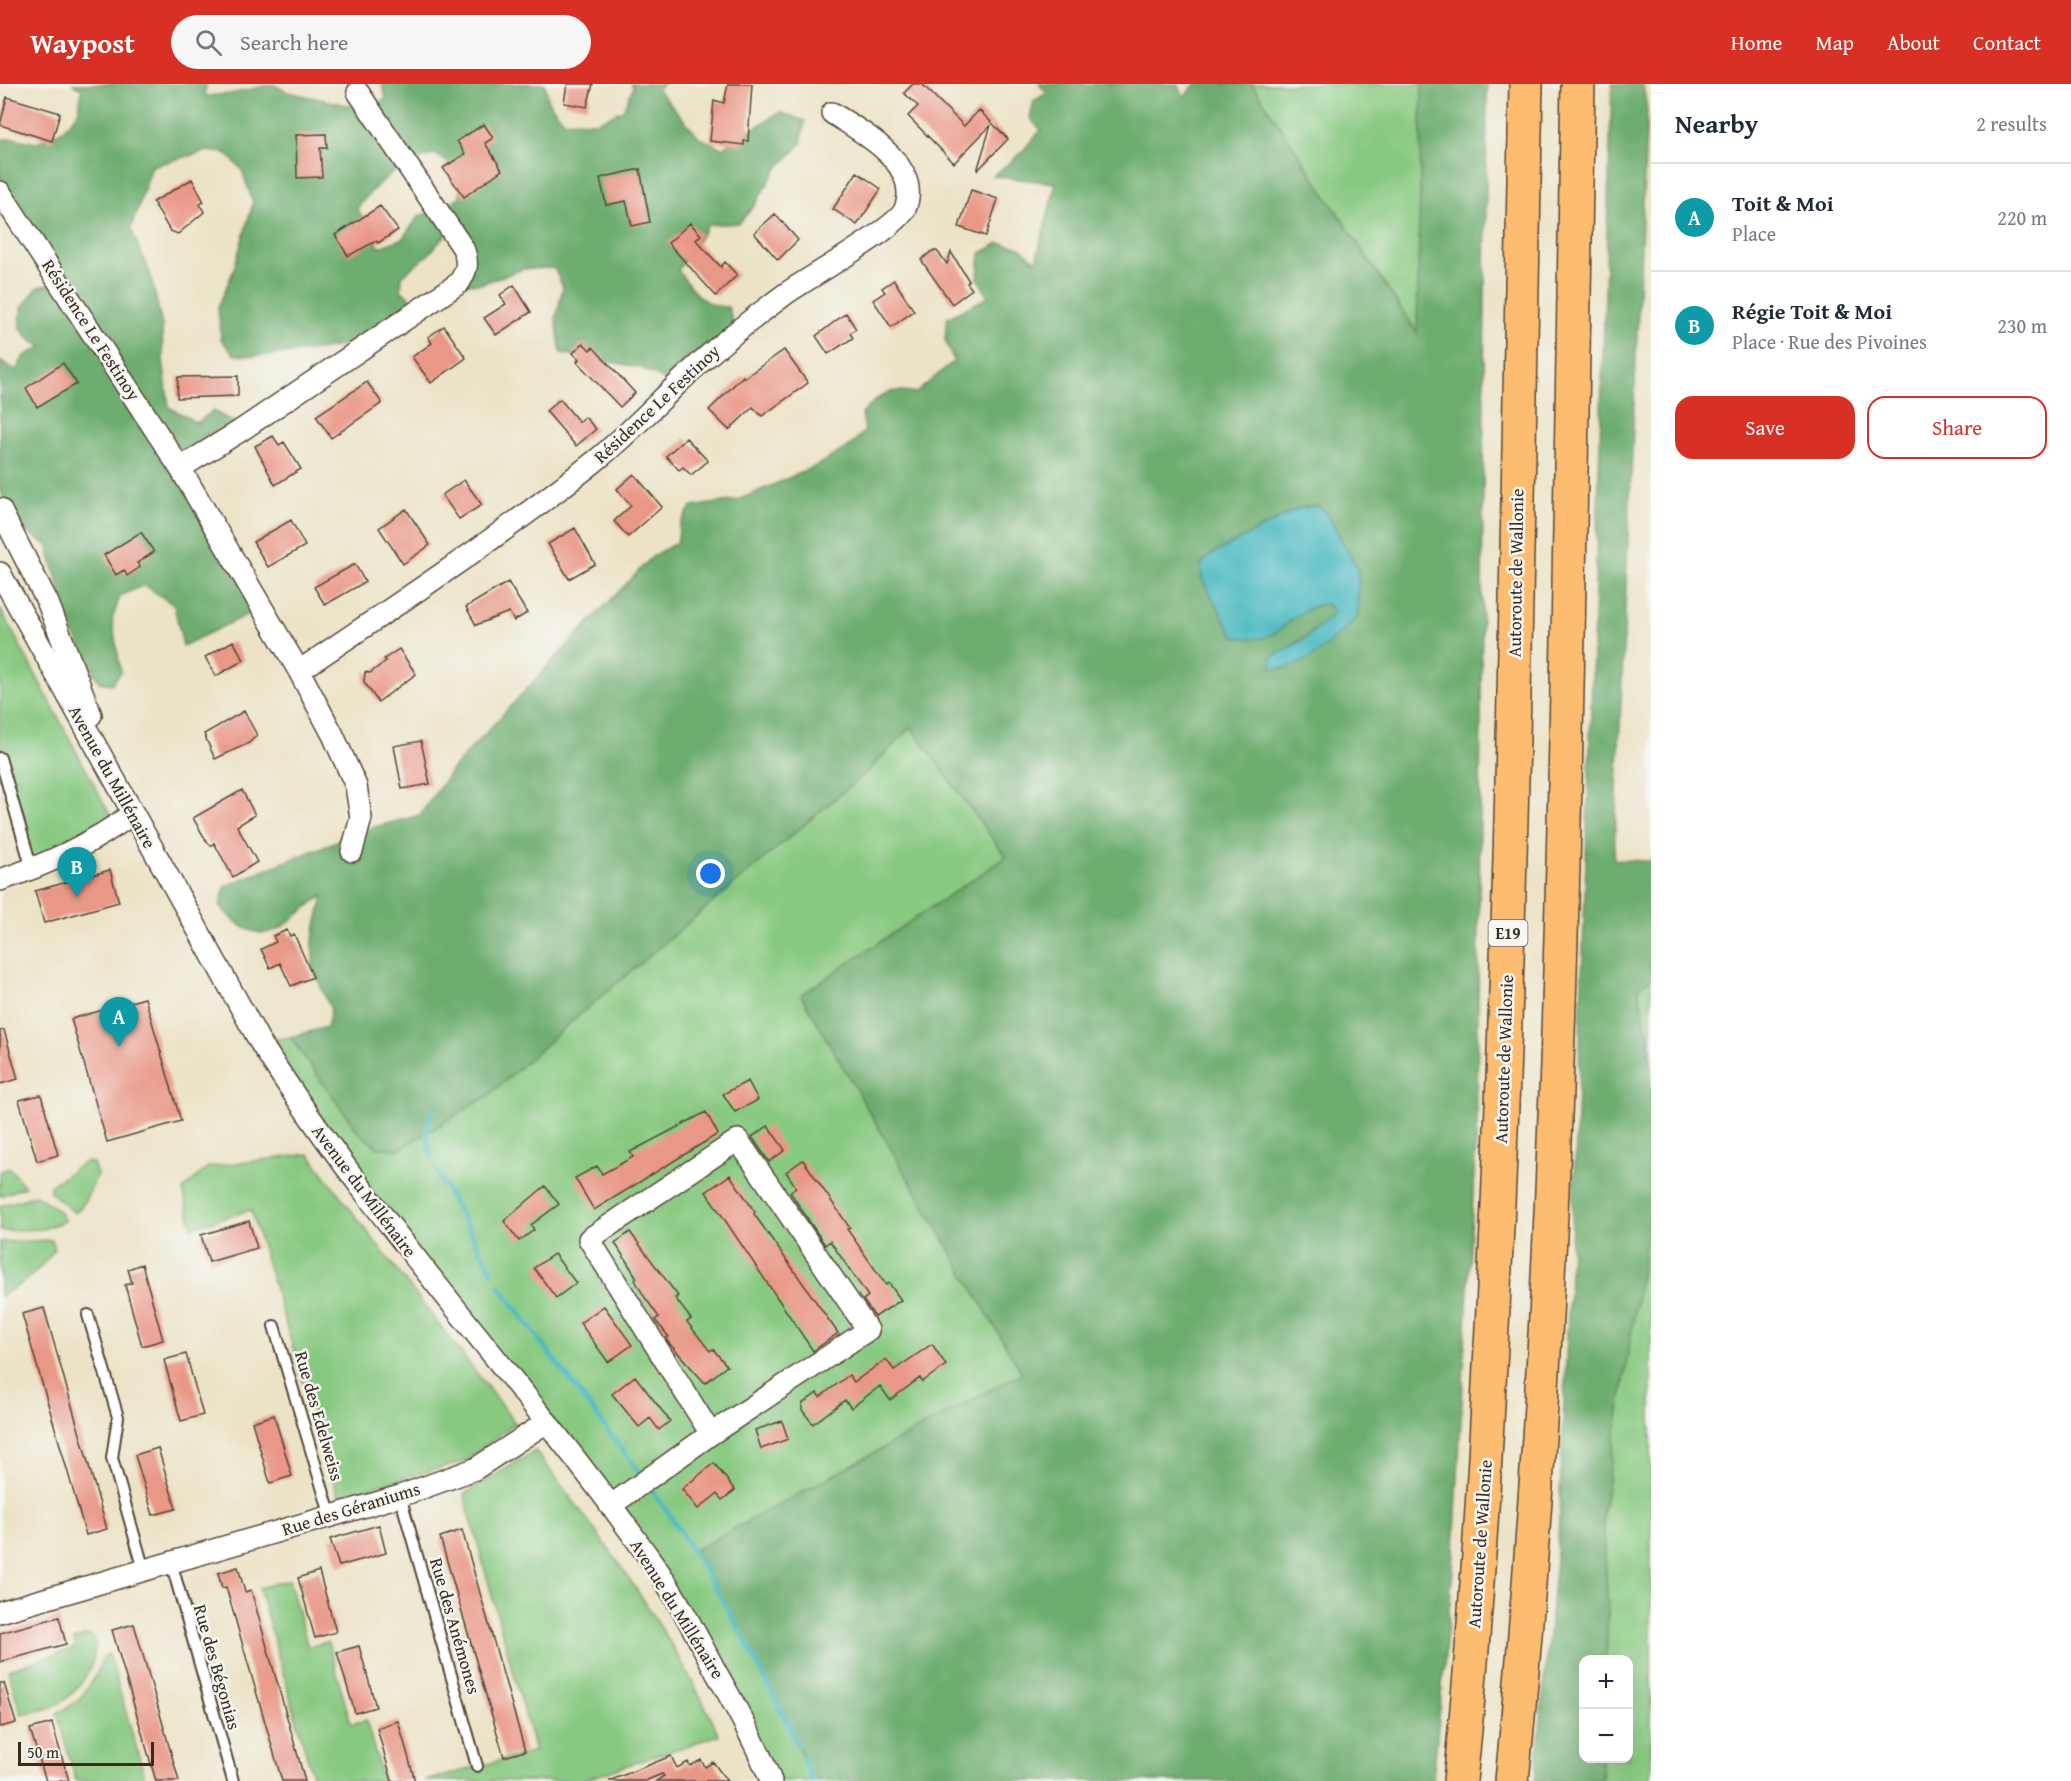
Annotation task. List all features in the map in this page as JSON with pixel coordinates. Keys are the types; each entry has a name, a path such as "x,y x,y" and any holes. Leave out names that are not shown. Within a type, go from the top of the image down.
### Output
{"highway":[{"name":"Autoroute de Wallonie","path":"1460,1781 1486,1471 1500,1169 1509,925 1526,84"},
{"path":"1512,1781 1538,1481 1552,1171 1560,938 1578,84"}],"street":[{"path":"180,468 240,431 459,284 466,273 469,261 464,248 358,93"},
{"name":"Résidence Le Festinoy","path":"299,671 519,521 597,460 703,359 756,316 792,289 881,232 905,210 909,188 896,162 871,137 832,113"},
{"name":"Résidence Le Festinoy","path":"0,192 180,468 299,671 333,735 356,786 361,818 352,851"},
{"path":"0,509 48,603 132,814 116,826 32,869 0,880"},
{"name":"Avenue du Millénaire","path":"0,573 260,1042 324,1140 547,1422 656,1568 694,1630 763,1777"},
{"path":"610,1506 711,1434 868,1330 738,1140 589,1239 711,1434"},
{"name":"Rue des Géraniums","path":"0,1612 400,1496 475,1469 547,1422"}],"lane":[{"path":"0,758 32,869"},
{"path":"88,1315 118,1417 112,1458 144,1570"},
{"name":"Rue des Edelweiss","path":"274,1326 331,1517"},
{"name":"Rue des Anémones","path":"400,1496 477,1766"},
{"name":"Rue des Bégonias","path":"171,1562 233,1781"}],"green space":[{"path":"73,84 206,84 205,96 231,94 273,84 288,92 369,110 386,98 382,84 545,84 549,103 564,121 597,122 623,110 633,88 631,84 663,84 657,89 700,138 722,148 780,112 805,121 801,144 776,170 754,206 739,223 708,225 678,270 704,301 728,307 736,332 676,386 642,368 561,353 556,319 563,287 554,268 523,269 480,284 459,283 466,273 451,229 428,255 402,276 401,291 409,296 415,313 388,332 332,348 267,355 234,355 221,339 218,307 233,272 253,203 242,170 226,153 207,151 152,166 131,229 150,273 162,325 163,360 169,407 197,423 213,411 245,428 180,468 263,607 183,646 174,605 144,585 120,596 112,620 121,672 112,684 99,682 69,624 47,545 21,528 0,491 0,361 16,370 24,356 42,347 30,340 20,328 21,309 38,287 59,283 0,192 0,140 13,138 37,143 63,130 78,113 82,90","holes":["435,154 459,171 460,197 438,210 419,216 402,239 379,247 357,208 374,188 400,168"]},
{"path":"1039,84 1177,84 1184,97 1195,84 1252,84 1417,333 1422,84 1487,84 1477,1120 1453,1570 1433,1781 812,1781 773,1692 695,1550 1022,1373 801,995 1006,857 911,727 869,770 565,1027 488,1096 400,1149 378,1148 358,1132 290,1037 327,1027 331,1010 313,968 313,939 323,896 279,929 260,933 243,927 220,906 225,886 367,829 420,815 454,767 580,632 652,557 677,542 680,525 691,507 738,500 816,466 850,446 865,431 862,414 874,401 891,392 916,393 954,361 945,340 947,318 988,297 978,278 980,254 999,243 1019,247 1036,261 1056,183 993,176 1019,155 1041,130 1030,118 1034,101 1047,93","holes":["1317,506 1358,616 1272,657 1320,626 1334,613 1327,604 1313,605 1201,565 1209,556 1299,508"]},
{"path":"1252,84 1422,84 1418,334"},
{"path":"1612,84 1643,84 1647,110 1614,860 1651,861 1651,978 1638,990 1651,1047 1651,1209 1603,1512 1608,1613 1606,1655 1579,1655 1579,1763 1602,1763 1601,1781 1535,1781 1558,1539 1579,1069"},
{"path":"0,608 116,826 32,869 0,758"},
{"path":"911,726 1006,857 801,995 1022,1373 695,1550 773,1692 812,1781 771,1781 694,1630 260,1042 290,1037 358,1132 400,1149 488,1096 565,1027 869,770"},
{"path":"1651,978 1651,1047 1638,990"},
{"path":"309,1154 515,1423 466,1461 338,1496 251,1210 192,1227 183,1190 208,1167"},
{"path":"85,1162 93,1163 97,1175 84,1203 75,1213 50,1192 50,1186"},
{"path":"10,1168 25,1187 0,1196 0,1171"},
{"path":"36,1195 58,1210 65,1221 42,1229 0,1231 0,1206"},
{"path":"1651,1209 1651,1781 1601,1781 1602,1763 1633,1763 1633,1655 1606,1655 1608,1613 1603,1512"},
{"path":"52,1240 55,1249 43,1264 24,1282 0,1296 0,1242"},
{"path":"535,1451 587,1519 658,1623 680,1659 719,1735 580,1781 425,1781 535,1751 464,1494"},
{"path":"289,1580 308,1647 328,1642 351,1724 366,1720 383,1781 314,1781 259,1588"},
{"path":"87,1635 94,1637 95,1648 84,1680 59,1704 21,1714 8,1670 75,1648 74,1639"},
{"path":"109,1654 146,1781 76,1781 57,1713 66,1709 80,1697 92,1682 104,1656"}],"water":[{"path":"1317,506 1327,513 1358,570 1358,616 1319,652 1308,659 1297,665 1272,669 1272,657 1305,639 1334,613 1327,604 1313,607 1263,638 1249,639 1233,635 1202,579 1201,565 1209,556 1299,508"}],"building":[{"path":"567,84 593,84 587,107 564,103"},
{"path":"728,84 752,84 748,141 744,141 744,145 710,141 714,100 724,103"},
{"path":"913,84 922,84 964,126 979,110 1008,139 977,171 991,125 954,163 908,116 918,106 904,93"},
{"path":"7,97 60,113 52,141 0,125"},
{"path":"484,124 493,138 485,143 502,170 464,197 443,168 465,154 457,141"},
{"path":"326,134 327,148 320,148 322,177 297,178 296,135"},
{"path":"640,169 650,222 632,226 626,201 606,205 600,178"},
{"path":"857,172 881,189 857,225 833,209"},
{"path":"192,179 204,202 200,204 204,212 178,234 170,231 153,202"},
{"path":"971,190 998,199 986,236 959,227"},
{"path":"380,206 398,230 378,243 376,241 348,256 335,235"},
{"path":"775,214 798,240 778,260 754,233"},
{"path":"690,223 701,235 696,240 721,267 725,262 737,275 716,296 668,243"},
{"path":"932,251 937,251 947,264 951,252 969,281 967,283 972,289 952,304 921,260"},
{"path":"894,280 914,311 891,327 873,300 885,292 882,288"},
{"path":"514,285 531,312 496,335 484,318 506,304 500,295"},
{"path":"846,313 856,329 850,333 853,338 828,354 816,336"},
{"path":"444,326 466,358 431,383 412,357 432,343 428,337"},
{"path":"583,343 590,350 593,347 635,393 620,407 577,362 579,359 573,353"},
{"path":"784,350 808,383 762,416 753,407 729,430 709,410 743,376 744,378"},
{"path":"63,363 77,384 37,407 26,388"},
{"path":"238,376 238,396 177,398 178,377"},
{"path":"367,382 382,403 331,438 316,416"},
{"path":"560,399 579,422 585,417 596,429 576,446 546,411"},
{"path":"273,436 279,445 284,442 301,469 275,485 255,446"},
{"path":"686,438 708,461 691,475 683,467 679,470 666,456"},
{"path":"634,474 662,507 628,537 614,521 631,506 617,489"},
{"path":"464,480 482,505 459,519 442,495"},
{"path":"406,509 430,545 403,564 379,528"},
{"path":"291,520 305,546 268,567 253,542"},
{"path":"575,528 595,564 569,579 548,544"},
{"path":"141,532 154,552 137,563 140,567 127,576 124,570 116,575 104,555"},
{"path":"355,564 365,582 325,605 314,587"},
{"path":"508,582 527,613 514,621 509,612 476,625 466,607"},
{"path":"233,641 244,660 216,676 205,657"},
{"path":"399,649 416,674 378,702 364,682 365,672 370,673 386,661 384,659"},
{"path":"244,711 257,735 249,743 215,759 204,734"},
{"path":"421,741 430,784 402,789 394,746"},
{"path":"242,790 255,815 237,826 257,862 233,877 214,843 211,846 207,842 193,818"},
{"path":"110,870 119,902 44,923 35,891"},
{"path":"287,930 290,936 294,934 313,977 291,986 280,963 270,968 261,949 276,942 273,936"},
{"path":"145,998 181,1121 107,1142 71,1019"},
{"path":"4,1030 18,1079 0,1084 0,1031"},
{"path":"748,1081 758,1100 735,1112 723,1094"},
{"path":"41,1095 58,1155 37,1161 19,1100"},
{"path":"706,1112 718,1134 594,1210 575,1178 597,1166 602,1174 633,1157 630,1152"},
{"path":"768,1126 785,1150 769,1162 752,1137"},
{"path":"803,1160 886,1285 889,1283 901,1300 875,1317 863,1300 868,1296 830,1241 825,1245 790,1192 796,1187 786,1172"},
{"path":"730,1175 755,1212 754,1214 838,1333 813,1351 706,1192"},
{"path":"545,1186 559,1204 531,1225 534,1230 519,1241 504,1221"},
{"path":"249,1221 257,1248 209,1262 201,1235"},
{"path":"630,1232 678,1296 675,1298 691,1319 687,1322 710,1351 713,1349 727,1366 705,1383 668,1342 666,1338 669,1337 655,1320 659,1317 644,1296 635,1280 637,1278 615,1243"},
{"path":"554,1254 576,1283 556,1298 534,1268"},
{"path":"142,1264 163,1340 142,1346 125,1285 132,1283 128,1269"},
{"path":"604,1306 632,1345 608,1362 580,1323"},
{"path":"44,1308 107,1529 86,1535 22,1314"},
{"path":"932,1344 946,1365 922,1382 920,1378 890,1400 880,1386 851,1408 845,1400 813,1424 802,1410 802,1404 817,1393 820,1397 849,1375 854,1382 886,1359 894,1370"},
{"path":"186,1354 203,1415 181,1421 164,1360"},
{"path":"635,1376 670,1421 659,1430 650,1418 639,1427 612,1394"},
{"path":"274,1415 292,1476 270,1483 252,1422"},
{"path":"782,1421 788,1439 761,1449 755,1430"},
{"path":"158,1448 176,1509 153,1515 135,1455"},
{"path":"714,1463 735,1490 722,1500 717,1494 698,1509 682,1489"},
{"path":"379,1525 386,1553 339,1566 330,1539"},
{"path":"462,1530 525,1751 504,1757 440,1537"},
{"path":"238,1567 245,1592 251,1590 305,1781 282,1781 226,1587 222,1588 218,1573"},
{"path":"319,1571 336,1632 315,1638 298,1578"},
{"path":"59,1617 66,1644 0,1662 0,1633"},
{"path":"134,1624 179,1781 156,1781 112,1630"},
{"path":"359,1646 376,1707 355,1713 337,1652"},
{"path":"0,1683 4,1683 16,1723 0,1727"},
{"path":"398,1721 415,1781 392,1781 377,1728"},
{"path":"52,1723 69,1781 46,1781 30,1729"},
{"path":"671,1756 677,1768 688,1762 690,1766 701,1760 705,1767 713,1762 727,1781 656,1781 664,1776 662,1774 645,1781 609,1781"}],"waterway":[{"path":"432,1157 427,1133 433,1108"},
{"path":"437,1172 492,1271"},
{"path":"499,1286 640,1473"},
{"path":"653,1491 694,1552 731,1615 798,1745"},
{"path":"803,1757 812,1781"}],"place":[{"name":"Régie Toit & Moi","path":"77,897"},
{"name":"Toit & Moi","path":"119,1047"}]}
